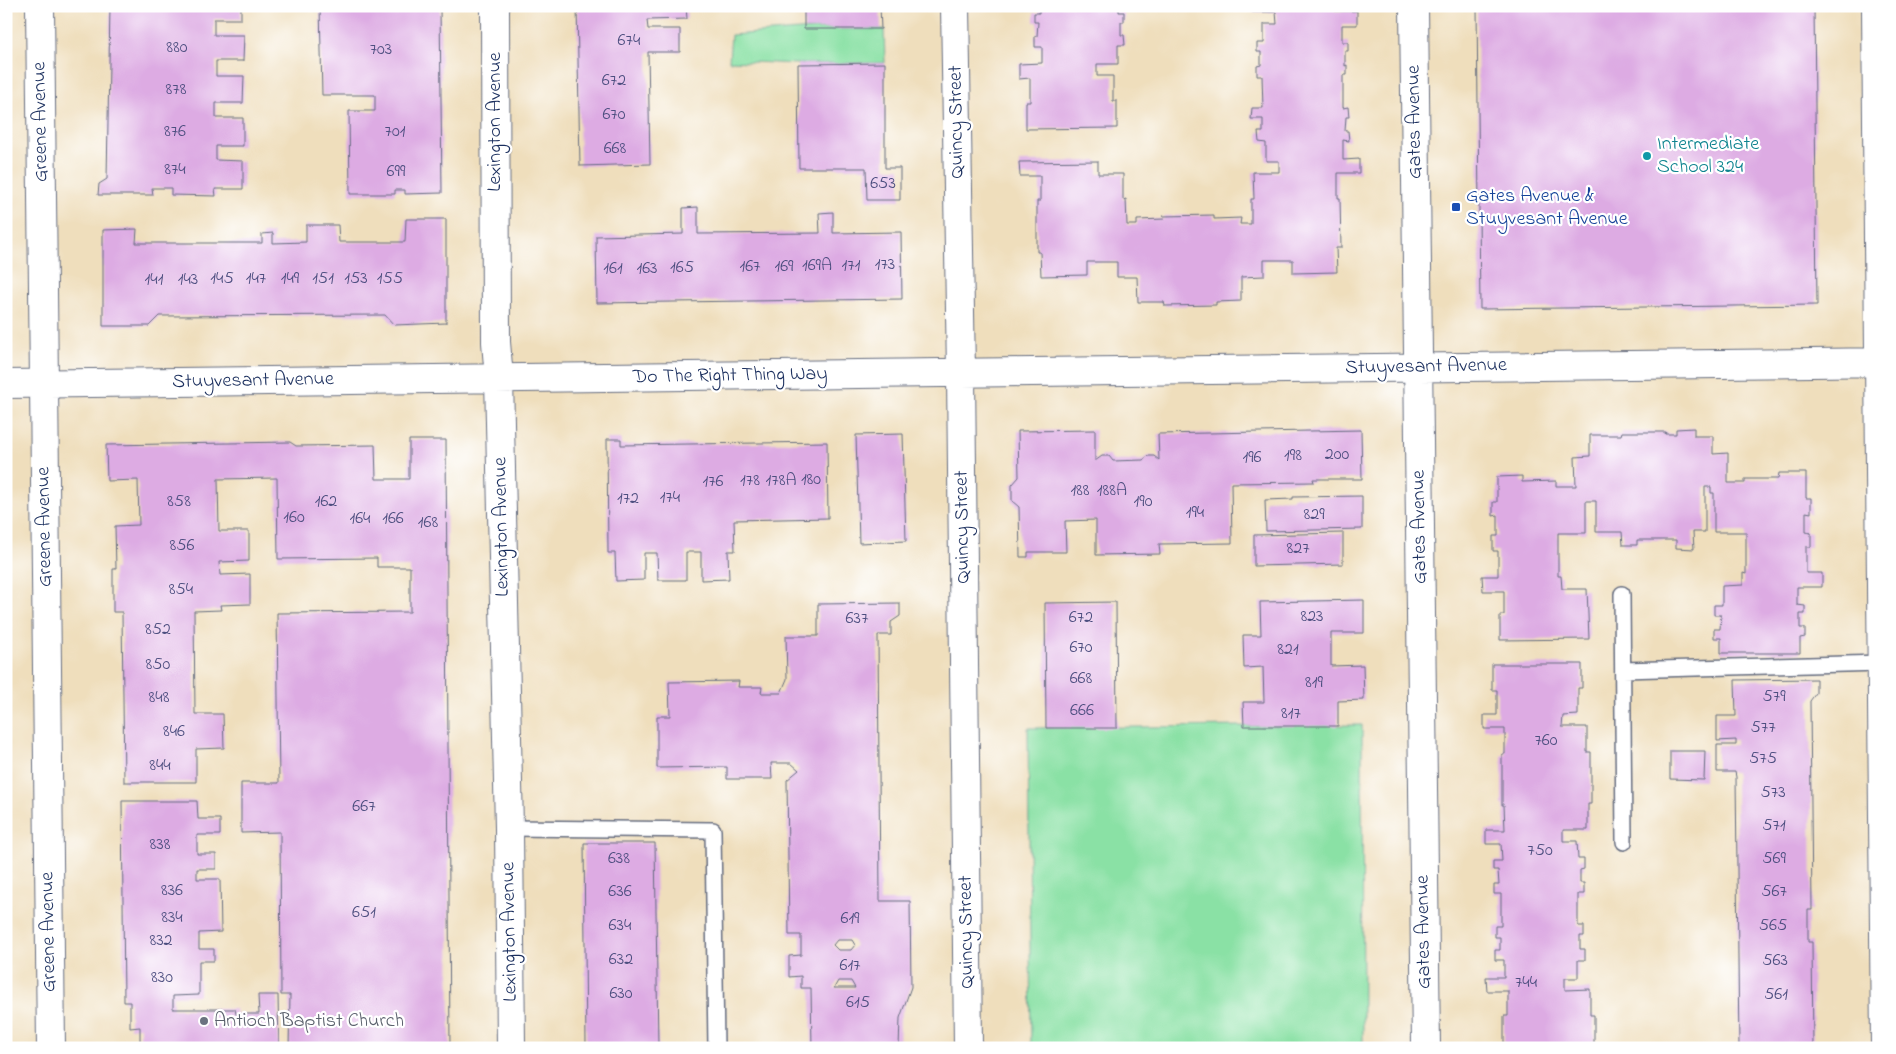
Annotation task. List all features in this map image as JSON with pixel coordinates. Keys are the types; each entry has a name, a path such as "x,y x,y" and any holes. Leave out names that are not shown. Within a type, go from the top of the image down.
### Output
{"street":[{"name":"Greene Avenue","path":"40,6 50,1048"},
{"name":"Lexington Avenue","path":"495,6 496,342 499,378 509,828 511,1048"},
{"name":"Quincy Street","path":"955,6 968,1048"},
{"name":"Gates Avenue","path":"1414,6 1426,1048"},
{"path":"1876,6 1884,362 1882,664 1885,1048"},
{"name":"Stuyvesant Avenue","path":"961,373 1884,362"},
{"name":"Do The Right Thing Way","path":"499,378 961,373"},
{"name":"Stuyvesant Avenue","path":"6,384 499,378"}],"lane":[{"path":"1622,594 1624,842"},
{"path":"1623,670 1882,664"},
{"path":"509,828 713,830 716,1048"}],"green space":[{"path":"814,29 884,29 885,63 798,64 729,61 731,35"},
{"path":"1362,725 1363,1048 1031,1048 1028,728"}],"building":[{"path":"110,6 241,6 241,19 214,19 214,35 244,35 243,61 216,61 216,76 244,76 243,103 216,103 216,118 243,118 243,146 216,146 216,160 243,161 243,189 215,189 216,196 171,195 171,188 152,188 153,195 98,195 99,184 107,179"},
{"path":"320,6 440,6 442,193 405,194 405,190 395,190 395,194 350,194 349,111 375,111 375,95 322,95"},
{"path":"577,6 686,6 687,19 647,20 648,29 680,29 680,52 648,52 650,164 580,166"},
{"path":"804,6 880,6 881,29 804,29"},
{"path":"1039,6 1119,6 1119,12 1124,12 1124,22 1121,22 1121,35 1124,35 1125,45 1118,45 1118,64 1097,64 1097,76 1113,76 1113,101 1117,101 1117,128 1026,129 1026,102 1030,102 1030,78 1019,79 1019,64 1042,63 1042,47 1035,47 1038,22 1034,22 1034,13 1039,13"},
{"path":"1252,6 1335,6 1335,11 1357,11 1357,25 1342,25 1342,42 1348,42 1348,51 1345,51 1347,75 1343,75 1343,108 1348,107 1349,117 1346,117 1345,131 1348,131 1349,141 1343,140 1343,160 1359,159 1359,173 1338,173 1341,248 1336,248 1337,272 1293,273 1293,260 1264,260 1264,276 1241,277 1241,301 1216,302 1216,305 1165,306 1164,302 1138,302 1137,277 1117,277 1117,262 1087,262 1087,275 1041,276 1040,252 1037,252 1037,201 1040,201 1040,176 1020,176 1019,162 1098,161 1098,174 1123,174 1123,200 1126,199 1127,225 1137,225 1137,220 1164,219 1163,216 1214,215 1214,219 1241,218 1240,224 1251,224 1251,199 1254,199 1253,172 1279,172 1279,161 1266,161 1266,143 1259,142 1258,132 1263,132 1263,119 1251,119 1252,108 1263,108 1262,76 1257,76 1257,66 1261,65 1261,52 1257,52 1257,43 1264,43 1264,24 1277,24 1276,12 1252,12"},
{"name":"Intermediate School 324","path":"1477,6 1814,6 1817,305 1480,309"},
{"path":"885,63 885,168 900,168 900,200 867,200 866,168 799,168 798,64"},
{"path":"698,207 698,234 820,233 819,213 833,212 833,233 901,232 902,299 597,303 596,236 683,234 683,208"},
{"path":"406,219 446,219 446,323 394,325 385,315 159,316 149,326 103,326 103,230 137,229 136,243 262,243 262,234 273,233 273,243 306,242 306,225 338,225 339,242 405,242"},
{"path":"1694,428 1694,436 1713,436 1713,454 1728,453 1728,483 1745,483 1745,479 1778,479 1779,473 1806,473 1806,498 1811,498 1811,513 1806,512 1806,532 1811,533 1811,547 1806,547 1806,573 1822,573 1822,587 1797,587 1797,605 1805,606 1805,614 1800,614 1800,628 1805,628 1805,637 1800,638 1800,653 1721,653 1721,638 1714,638 1714,629 1720,629 1721,615 1714,615 1714,605 1722,605 1722,586 1743,585 1743,573 1746,574 1746,532 1714,532 1714,493 1711,493 1711,487 1705,487 1705,532 1693,532 1694,549 1676,548 1676,540 1637,540 1637,545 1623,545 1622,532 1596,532 1596,501 1586,501 1586,533 1558,533 1558,576 1561,576 1562,589 1587,589 1589,639 1500,640 1500,615 1504,615 1504,591 1483,591 1482,576 1498,576 1498,551 1493,551 1493,536 1498,536 1498,515 1493,516 1493,502 1497,502 1497,477 1522,476 1522,482 1556,481 1556,486 1576,486 1575,457 1590,456 1590,435 1621,435 1622,432 1666,432 1665,434 1676,434 1676,429"},
{"path":"1095,430 1095,461 1102,456 1109,456 1113,461 1143,460 1148,456 1154,456 1159,460 1158,434 1361,430 1362,479 1313,479 1314,482 1231,483 1232,543 1159,544 1160,554 1096,555 1096,520 1065,521 1066,552 1028,552 1028,557 1020,557 1019,507 1012,501 1012,485 1019,477 1018,431"},
{"path":"903,434 906,541 859,543 856,435"},
{"path":"607,439 621,439 621,445 827,442 828,518 734,520 735,551 728,551 729,579 701,580 701,552 686,552 686,580 658,580 657,553 644,553 644,580 616,581 615,553 608,553"},
{"path":"409,440 446,440 450,1048 289,1048 290,995 281,995 280,832 241,833 241,783 279,783 277,613 410,612 410,567 377,567 377,558 278,559 277,478 218,479 219,531 249,531 249,561 219,562 220,575 250,574 250,604 220,605 221,610 194,611 195,714 223,714 224,748 196,749 196,782 124,782 122,612 113,612 113,569 116,569 115,526 139,525 138,480 107,481 106,445 290,442 296,446 375,445 376,479 409,479"},
{"path":"1362,496 1362,529 1266,531 1265,500 1293,499 1293,497"},
{"path":"1343,533 1343,564 1254,566 1254,535"},
{"path":"1364,600 1364,633 1331,633 1331,666 1363,665 1364,700 1338,701 1338,726 1244,726 1243,702 1264,702 1263,667 1244,668 1243,635 1261,635 1260,602"},
{"path":"1116,602 1117,728 1046,728 1045,603"},
{"path":"900,603 900,616 891,622 891,635 878,635 880,901 910,901 911,987 900,1018 899,1048 812,1048 811,988 801,988 801,976 789,977 789,956 801,955 801,935 789,935 787,780 799,770 791,763 771,763 772,779 727,779 727,767 657,768 657,716 670,716 669,682 739,681 738,687 762,687 761,693 781,693 787,679 786,636 818,636 818,604","holes":["837,940 852,940 855,945 851,950 838,950 833,945","838,981 851,981 855,988 834,988"]},
{"path":"1492,664 1582,664 1582,688 1578,688 1578,715 1563,716 1562,727 1587,727 1587,752 1591,752 1591,804 1588,804 1588,830 1563,830 1563,841 1577,841 1578,859 1584,859 1584,869 1580,870 1580,883 1584,883 1584,894 1578,894 1578,926 1584,926 1584,936 1580,936 1580,949 1585,949 1585,960 1578,960 1578,978 1565,978 1565,990 1590,989 1590,1015 1594,1015 1594,1048 1504,1048 1504,1016 1508,1016 1508,991 1487,991 1486,977 1504,977 1504,960 1495,960 1495,950 1500,950 1500,937 1495,937 1495,926 1501,926 1501,894 1494,894 1494,885 1499,885 1498,870 1493,870 1493,861 1502,861 1501,844 1486,844 1486,830 1505,830 1504,805 1502,805 1502,754 1505,754 1505,729 1484,729 1484,715 1497,715 1497,690 1492,690"},
{"path":"1816,679 1816,693 1810,701 1812,910 1808,910 1808,942 1812,942 1813,1048 1739,1048 1736,777 1735,772 1717,772 1717,745 1736,745 1736,740 1717,741 1717,716 1736,716 1735,680"},
{"path":"1670,751 1705,751 1704,780 1670,779"},
{"path":"122,801 197,801 198,819 220,819 220,835 197,835 197,854 216,854 216,869 197,869 197,879 220,879 221,932 199,933 199,949 214,949 214,961 199,961 199,995 173,996 173,1009 235,1009 236,1014 259,1014 258,995 278,995 279,1048 140,1048 140,1027 130,1028 130,1002 124,1002"},
{"path":"584,843 655,843 658,1045 660,1045 660,1048 590,1048 590,1046 586,1046"}],"place":[{"name":"Intermediate School 324","path":"1647,156"},
{"name":"Gates Avenue & Stuyvesant Avenue","path":"1456,207"},
{"name":"Antioch Baptist Church","path":"204,1021"}]}
